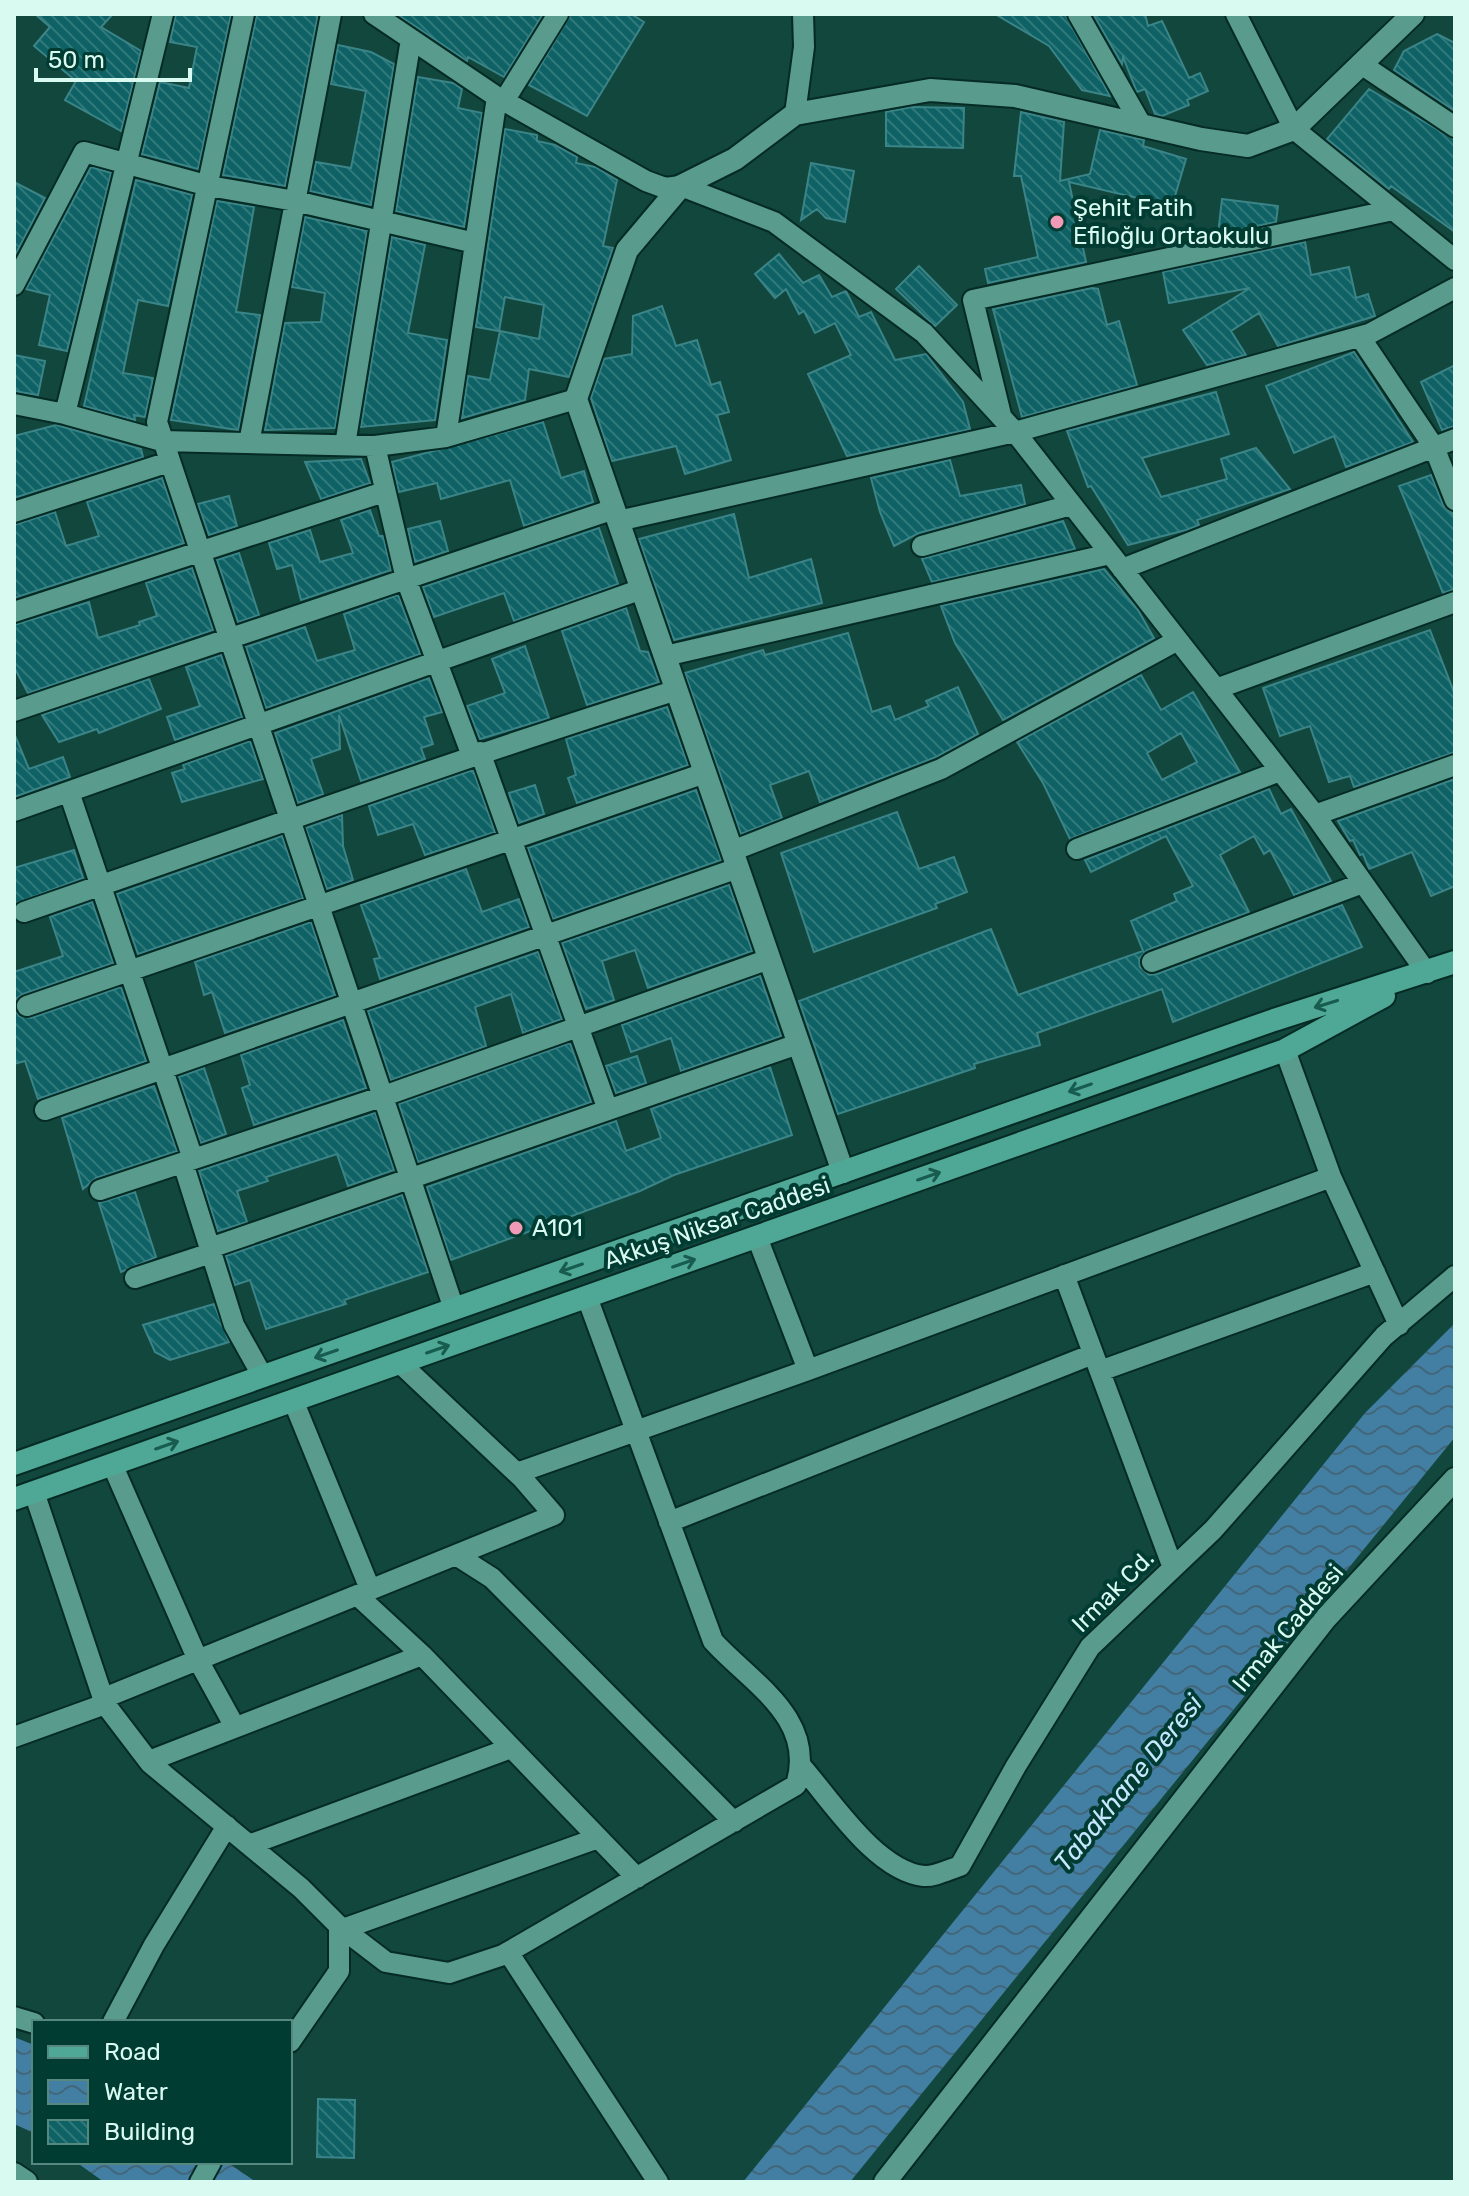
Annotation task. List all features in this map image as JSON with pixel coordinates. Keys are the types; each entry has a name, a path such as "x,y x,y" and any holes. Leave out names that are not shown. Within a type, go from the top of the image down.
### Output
{"main road":[{"name":"Akkuş Niksar Caddesi","path":"14,1464 1274,1020 1455,962"},
{"name":"Akkuş Niksar Caddesi","path":"24,1495 1285,1050 1427,973"}],"street":[{"path":"65,414 163,14"},
{"path":"244,14 157,422 454,1309"},
{"path":"249,443 331,14"},
{"path":"374,14 500,99 646,181 665,188 681,186 735,159 795,114 930,90 1015,96 1142,126 1248,146 1294,129 1413,14"},
{"path":"446,437 500,99 558,14"},
{"path":"795,114 804,47 803,14"},
{"path":"1078,14 1142,126"},
{"path":"1236,14 1294,129 1455,260"},
{"path":"345,445 411,39"},
{"path":"1361,64 1455,127"},
{"path":"14,285 84,152 126,166 209,186 295,201 475,243"},
{"path":"681,186 627,250 576,399 843,1172"},
{"path":"681,186 774,222 924,333 1008,425 1116,561 1315,815 1427,973"},
{"path":"1008,425 973,300 1393,210"},
{"path":"14,711 406,579 616,515 1008,425 1360,337 1455,288"},
{"path":"1360,337 1434,447 1455,500"},
{"path":"14,404 65,414 162,441 375,446 446,437 576,399"},
{"path":"665,656 1116,561 1455,439"},
{"path":"375,446 406,579 435,663 513,839 608,1110"},
{"path":"14,512 169,462"},
{"path":"14,612 384,492"},
{"path":"922,546 1071,505"},
{"path":"14,811 642,589"},
{"path":"1216,689 1455,602"},
{"path":"45,1110 547,935 735,860 941,769 1178,640"},
{"path":"24,912 289,822 476,754 677,690"},
{"path":"1315,815 1455,765"},
{"path":"1077,849 1280,771"},
{"path":"27,1006 705,773"},
{"path":"69,792 161,1070 210,1250 234,1325 263,1377"},
{"path":"1152,962 1363,883"},
{"path":"100,1190 381,1097 769,959"},
{"path":"135,1278 798,1044"},
{"path":"1285,1050 1331,1177 1399,1325"},
{"path":"517,1473 636,1433 1331,1177"},
{"path":"757,1237 808,1370"},
{"path":"669,1522 1096,1362 1375,1272"},
{"path":"1064,1275 1173,1568"},
{"name":"Irmak Cd.","path":"802,1767 853,1831 887,1860 925,1876 960,1866 1016,1766 1090,1647 1213,1530 1321,1406 1399,1325 1455,1276"},
{"path":"24,1495 104,1701 149,1761 301,1888 341,1928 386,1962 449,1973 508,1952 734,1822 796,1785 802,1767 797,1737 777,1699 740,1671 713,1641 587,1297"},
{"path":"14,1737 554,1515 517,1473 400,1363"},
{"path":"293,1400 364,1592 637,1878"},
{"path":"112,1464 198,1660 235,1727"},
{"name":"Irmak Caddesi","path":"885,2182 1325,1619 1455,1479"},
{"path":"456,1555 492,1578 734,1822"},
{"path":"149,1761 422,1655"},
{"path":"249,1845 511,1748"},
{"path":"114,2020 154,1945 227,1826"},
{"path":"341,1928 598,1838"},
{"path":"292,2039 339,1971 341,1928"},
{"path":"508,1952 658,2182"},
{"path":"200,2182 210,2164"},
{"path":"14,2174 26,2182"}],"water":[{"name":"Tabakhane Deresi","path":"1455,1323 1455,1437 850,2182 743,2182 1365,1413"},
{"path":"14,2037 32,2044 32,2132 14,2124"},
{"path":"79,2164 230,2164 256,2182 104,2182"}],"building":[{"path":"35,14 113,14 101,27 141,51 121,131 65,100 76,81 34,46 50,27"},
{"path":"176,14 231,14 198,169 142,154 160,82 189,88 197,47 170,42"},
{"path":"257,14 318,14 285,186 223,175"},
{"path":"397,14 543,14 504,77 468,57 467,61"},
{"path":"571,14 631,14 644,22 587,116 529,85"},
{"path":"995,14 1065,14 1110,96 1082,90 1049,46"},
{"path":"1093,14 1145,14 1148,26 1162,21 1189,78 1200,73 1208,91 1187,100 1189,105 1162,116 1155,114 1145,89 1137,92 1123,57 1122,64"},
{"path":"1437,34 1455,43 1455,111 1394,70 1404,51"},
{"path":"338,45 371,52 394,64 371,205 310,191 316,162 351,168 358,133 366,91 331,84"},
{"path":"418,77 453,83 462,89 458,108 482,113 464,227 396,211"},
{"path":"1369,89 1455,140 1455,232 1391,186 1389,189 1327,139"},
{"path":"912,107 964,108 963,148 886,146 886,112"},
{"path":"1021,112 1064,122 1060,181 1090,174 1100,130 1144,140 1143,146 1186,159 1172,206 1069,182 1086,262 988,283 985,269 1038,257 1021,176 1014,176"},
{"path":"505,129 537,135 537,141 555,145 577,157 576,163 595,167 617,180 603,246 613,248 569,377 529,369 525,400 462,418 468,376 490,380 500,331 539,339 544,305 505,297 499,331 476,327"},
{"path":"811,163 854,171 845,222 826,218 817,209 801,220"},
{"path":"91,167 111,173 67,351 39,345 50,295 26,289"},
{"path":"136,180 192,195 168,306 138,300 123,373 153,378 145,417 134,415 135,420 84,406"},
{"path":"14,182 45,198 14,257"},
{"path":"1222,199 1278,206 1276,222 1218,234"},
{"path":"217,201 254,207 236,312 260,315 238,430 171,420"},
{"path":"305,217 367,231 335,428 265,430 285,323 321,322 325,293 292,287"},
{"path":"392,237 425,245 408,333 447,340 435,420 361,427"},
{"path":"1305,242 1311,275 1349,267 1356,298 1368,294 1375,316 1278,346 1259,313 1231,331 1246,355 1207,365 1183,330 1250,288 1169,303 1163,272"},
{"path":"779,254 803,283 819,275 832,297 846,291 859,317 871,312 895,360 926,354 963,402 970,429 847,456 808,374 851,355 835,323 815,333 804,311 799,314 786,289 775,298 755,274"},
{"path":"919,266 957,305 935,326 896,289"},
{"path":"1098,289 1107,325 1119,321 1137,385 1022,417 993,309"},
{"path":"662,306 676,346 697,340 711,385 720,382 729,412 717,415 731,460 685,474 676,446 612,461 591,398 604,359 632,354 633,316"},
{"path":"1354,352 1413,442 1346,467 1334,436 1294,453 1266,386"},
{"path":"14,355 45,361 38,395 14,391"},
{"path":"1455,365 1455,426 1442,430 1421,382"},
{"path":"1216,392 1229,434 1142,458 1161,497 1227,479 1221,459 1256,448 1290,489 1197,520 1199,525 1186,530 1128,545 1091,486 1088,487 1067,431"},
{"path":"543,422 561,478 584,471 593,502 524,526 510,480 441,499 437,483 399,492 392,462"},
{"path":"56,425 141,449 143,457 14,498 14,436"},
{"path":"361,459 370,483 321,499 305,462"},
{"path":"950,460 960,496 1021,485 1025,504 919,533 894,546 871,478"},
{"path":"1431,475 1443,505 1455,516 1455,589 1443,593 1399,486"},
{"path":"162,478 184,543 14,598 14,525 55,512 66,546 99,536 87,502"},
{"path":"229,496 237,526 209,535 198,504"},
{"path":"370,510 379,536 383,536 391,570 301,600 292,565 277,569 269,543 310,530 320,562 353,553 341,520"},
{"path":"734,514 749,578 811,559 822,603 674,640 639,539"},
{"path":"440,521 448,551 415,562 408,529"},
{"path":"1063,521 1075,549 932,582 922,559"},
{"path":"599,528 618,584 514,621 504,593 434,617 423,587"},
{"path":"239,553 259,615 238,622 217,560"},
{"path":"192,568 213,630 28,693 14,667 14,625 89,602 98,638 140,625 139,622 157,616 146,583"},
{"path":"1104,569 1138,610 1154,638 1003,720 955,643 941,606"},
{"path":"398,595 420,654 266,708 246,647 305,627 317,661 355,650 344,614"},
{"path":"626,608 640,651 648,652 659,682 587,705 562,631"},
{"path":"1430,630 1455,695 1455,752 1354,787 1350,776 1329,782 1310,726 1280,736 1263,688"},
{"path":"848,633 872,712 890,706 895,720 929,706 926,701 958,687 978,734 936,757 820,802 809,771 770,785 782,818 741,834 685,673 763,650 765,655"},
{"path":"525,646 549,718 480,739 467,706 505,693 492,659"},
{"path":"221,655 242,717 175,740 167,717 200,706 186,667"},
{"path":"1141,675 1161,710 1193,692 1240,772 1070,839 1043,783 1017,742","holes":["1181,733 1197,762 1162,780 1147,753"]},
{"path":"429,678 442,712 424,717 433,744 421,748 425,759 361,781 339,715 340,749 311,759 323,794 298,803 275,733"},
{"path":"149,679 161,709 99,733 97,729 59,742 42,715"},
{"path":"667,707 688,765 577,803 568,778 576,775 566,739"},
{"path":"14,733 29,769 63,757 70,777 14,797"},
{"path":"250,741 263,779 182,802 172,773 185,769 183,765"},
{"path":"473,770 495,832 425,855 413,824 378,835 369,806"},
{"path":"1455,779 1455,886 1431,896 1412,852 1369,869 1363,854 1360,855 1338,821"},
{"path":"535,785 544,814 519,823 509,793"},
{"path":"1269,789 1281,814 1291,809 1331,881 1294,895 1270,850 1264,854 1254,836 1220,855 1249,912 1147,950 1139,959 1140,967 1149,975 1157,974 1342,905 1362,947 1173,1022 1162,989 1037,1033 1040,1045 974,1064 975,1068 838,1114 799,1001 991,929 1018,995 1143,951 1131,921 1177,901 1174,894 1193,886 1166,836 1091,872 1085,860"},
{"path":"696,790 721,860 553,919 528,848"},
{"path":"897,812 919,869 954,857 967,892 935,904 937,908 814,952 781,853"},
{"path":"342,815 343,846 353,880 327,889 306,828"},
{"path":"282,836 303,898 138,954 117,894"},
{"path":"74,850 83,878 14,904 14,868"},
{"path":"466,869 482,912 519,899 529,927 380,979 374,959 380,958 361,905"},
{"path":"729,885 752,951 648,988 635,950 602,961 614,1000 586,1009 562,943"},
{"path":"92,902 113,963 23,994 17,998 15,1009 19,1016 31,1018 121,987 146,1061 38,1099 25,1061 14,1064 14,972 63,956 50,917"},
{"path":"311,922 335,995 225,1033 212,992 204,995 195,962"},
{"path":"538,952 562,1019 523,1033 511,994 475,1007 486,1046 391,1080 368,1011"},
{"path":"760,976 781,1036 681,1071 671,1038 631,1052 622,1025"},
{"path":"343,1020 366,1088 254,1125 242,1088 250,1085 241,1055"},
{"path":"570,1043 591,1102 418,1162 399,1104"},
{"path":"637,1056 646,1083 616,1093 606,1066"},
{"path":"770,1067 792,1135 674,1175 640,1191 451,1260 427,1187 616,1121 626,1151 661,1138 651,1109"},
{"path":"204,1068 226,1134 201,1143 179,1077"},
{"path":"154,1086 177,1151 96,1178 83,1189 62,1118"},
{"path":"375,1113 394,1170 348,1186 337,1154 266,1177 268,1181 237,1191 247,1222 218,1231 199,1171"},
{"path":"135,1192 156,1257 121,1272 99,1203"},
{"path":"402,1195 428,1272 344,1300 346,1304 266,1329 250,1280 235,1285 226,1256"},
{"path":"214,1304 229,1342 170,1360 155,1352 143,1325"},
{"path":"318,2099 355,2100 354,2158 317,2157"}],"place":[{"name":"Şehit Fatih Efiloğlu Ortaokulu","path":"1057,222"},
{"name":"A101","path":"516,1228"}]}
